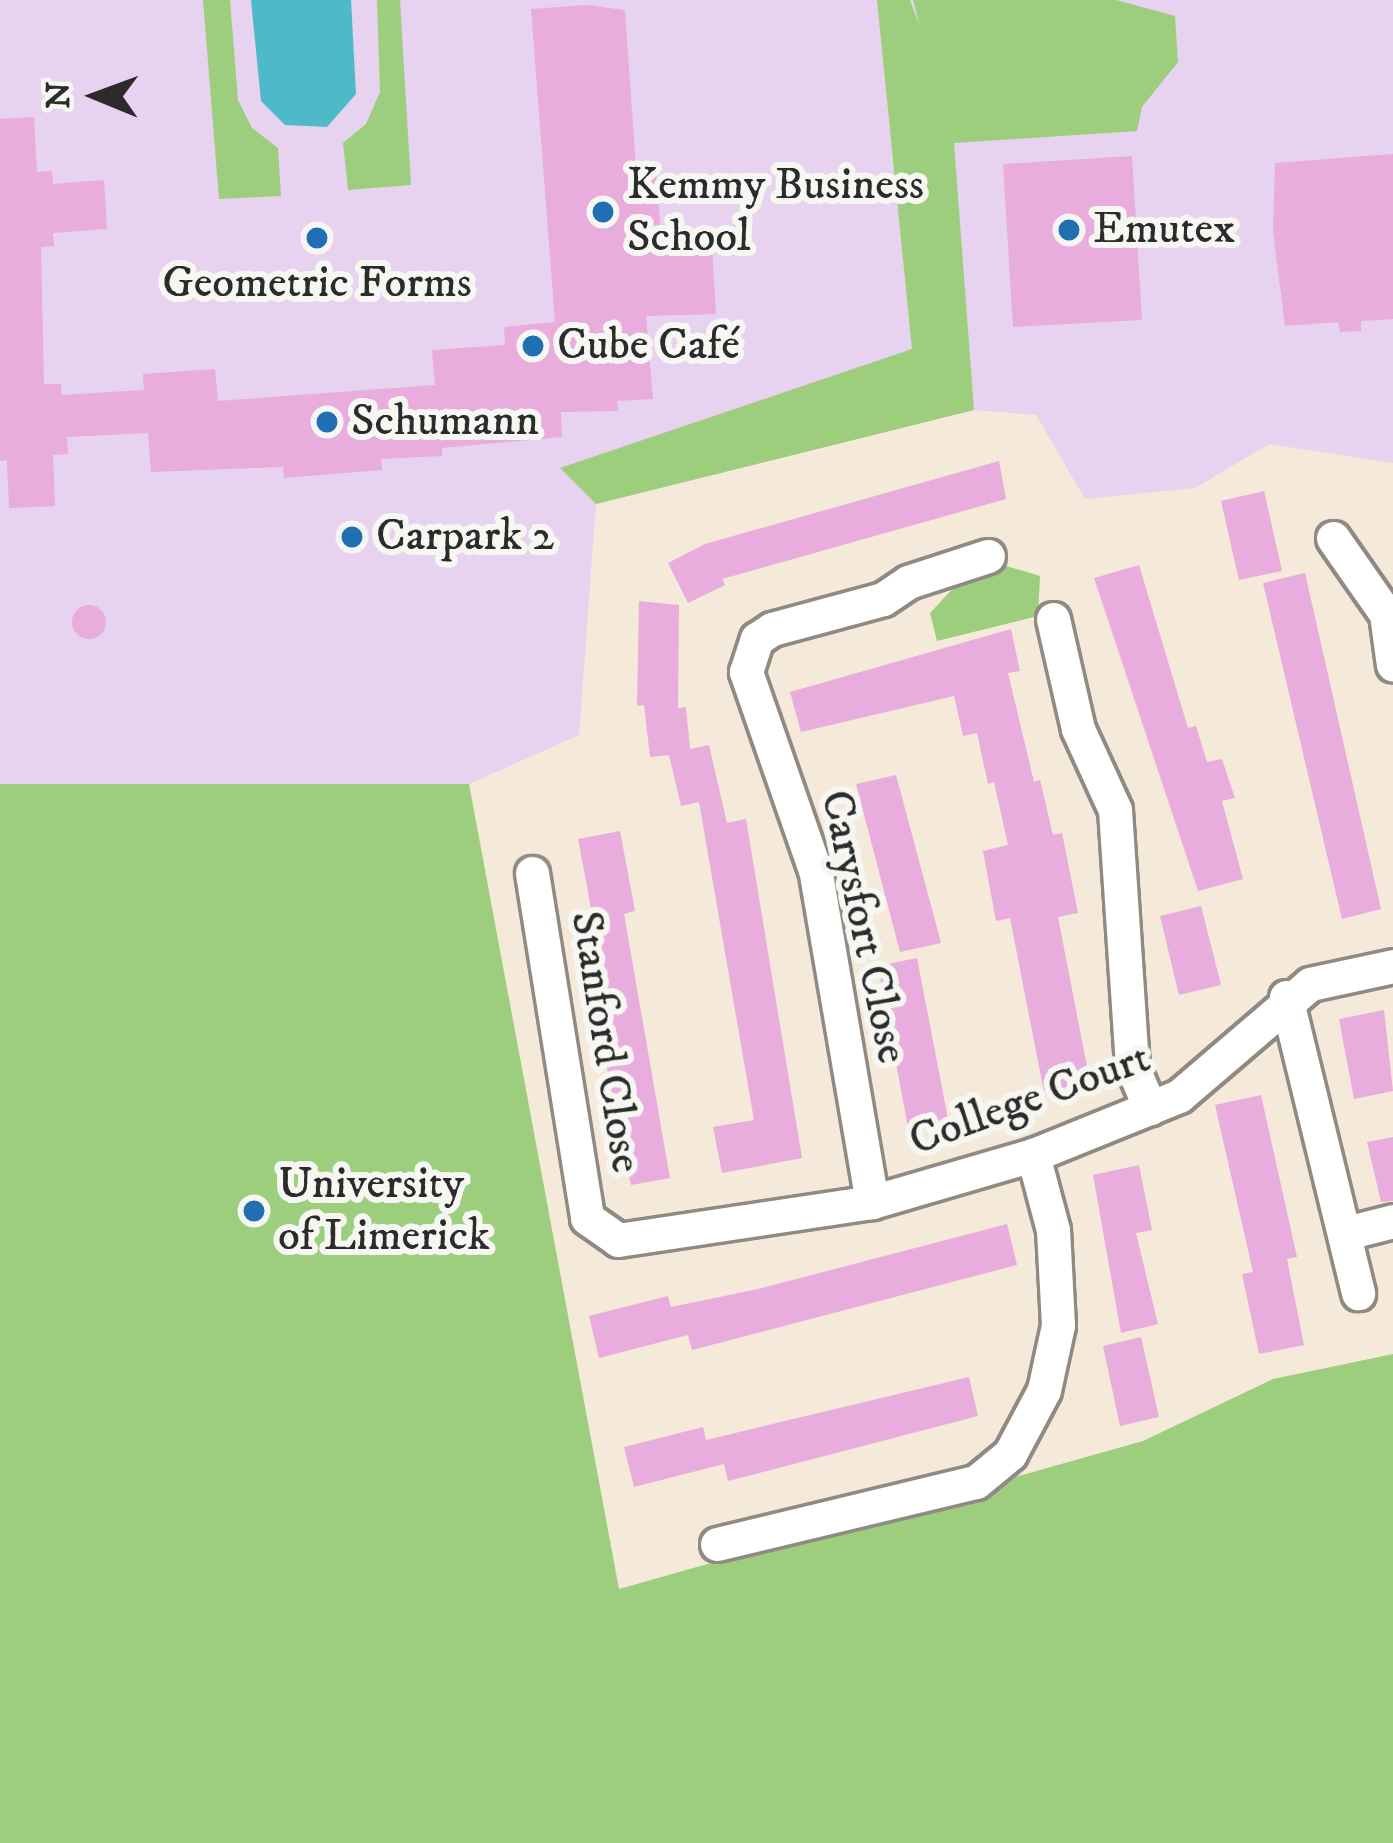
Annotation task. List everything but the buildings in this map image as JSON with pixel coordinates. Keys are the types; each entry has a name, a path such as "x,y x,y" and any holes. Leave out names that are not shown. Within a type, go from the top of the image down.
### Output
{"street":[{"path":"1333,538 1389,615 1393,665"},
{"name":"Carysfort Close","path":"872,1202 815,870 746,672 757,639 772,628 883,599 908,582 988,556"},
{"path":"1053,619 1078,729 1115,810 1132,1066 1150,1108"},
{"name":"Stanford Close","path":"532,872 587,1218 603,1234 618,1240 741,1227 872,1202"},
{"name":"College Court","path":"872,1202 1033,1156 1179,1096 1286,997 1334,975 1393,966"},
{"path":"1286,997 1358,1294"},
{"path":"717,1544 976,1482 1010,1454 1044,1390 1058,1325 1052,1230 1033,1156"},
{"path":"1346,1233 1393,1221"}],"shaded area":[{"name":"University of Limerick","path":"0,0 1393,0 1393,463 1269,444 1195,488 1085,499 1036,415 974,410 596,504 579,735 469,784 0,1843"}],"green space":[{"path":"203,0 230,0 238,100 252,128 278,148 281,196 219,199"},
{"path":"377,0 400,0 411,185 348,190 343,143 366,124 380,92"},
{"path":"877,0 910,0 920,27 913,0 1116,0 1175,16 1178,62 1142,107 1137,131 954,143 974,410 596,504 560,468 912,349"},
{"path":"993,562 1040,576 1038,616 937,641 930,613 973,567"},
{"path":"0,784 469,784 619,1589 1143,1441 1273,1379 1393,1354 1393,1843 0,1843"}],"water":[{"path":"251,0 351,0 356,94 327,127 285,125 261,101"}],"place":[{"name":"Kemmy Business School","path":"603,212"},
{"name":"Emutex","path":"1069,230"},
{"name":"Geometric Forms","path":"317,238"},
{"name":"Cube Café","path":"533,346"},
{"name":"Schumann","path":"327,422"},
{"name":"Carpark 2","path":"352,537"},
{"name":"University of Limerick","path":"254,1211"}]}
